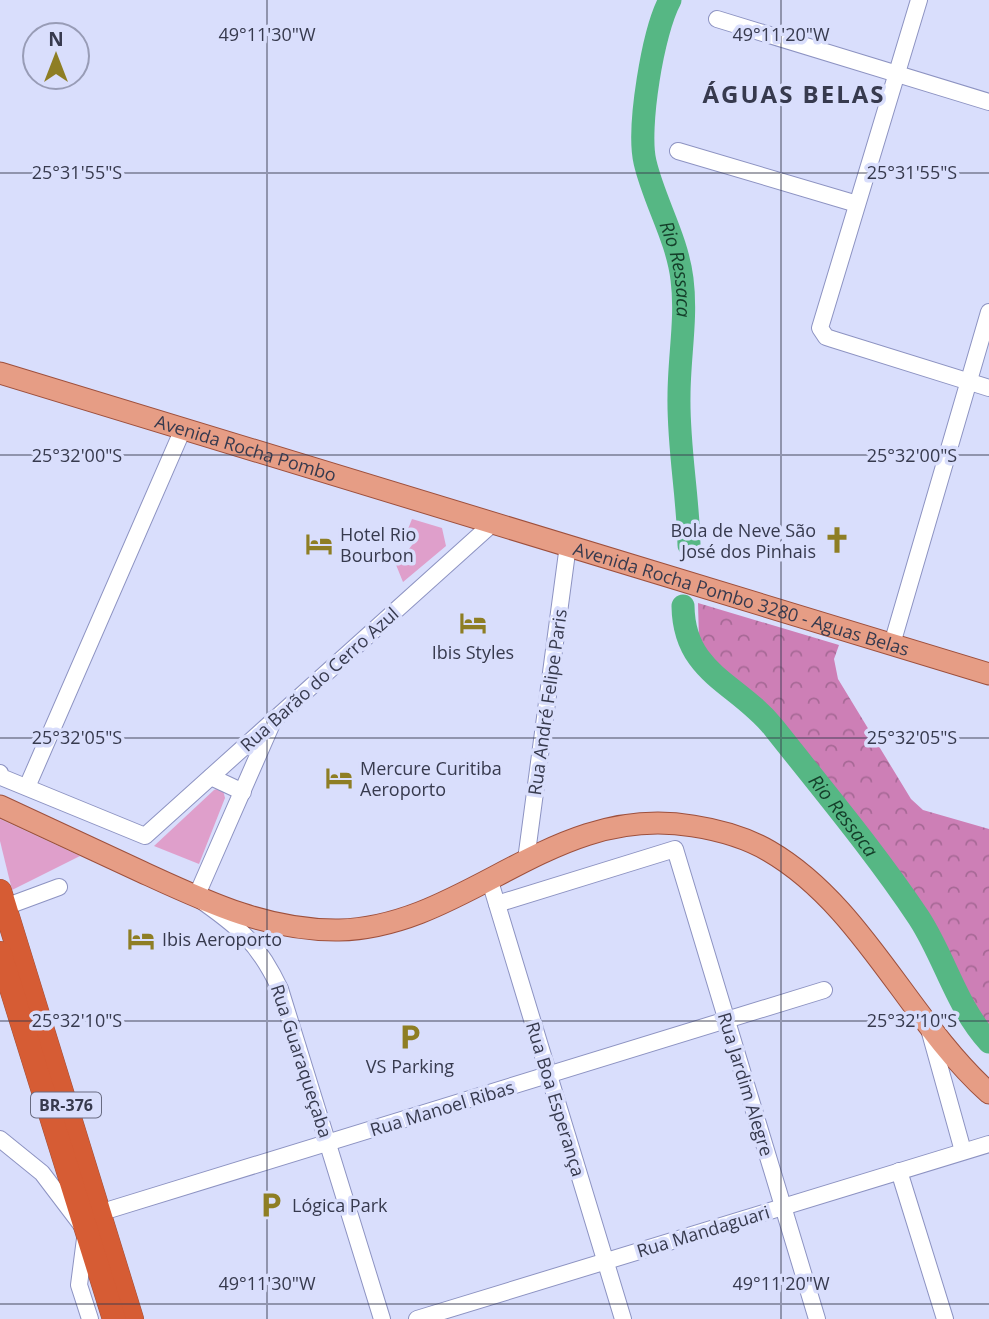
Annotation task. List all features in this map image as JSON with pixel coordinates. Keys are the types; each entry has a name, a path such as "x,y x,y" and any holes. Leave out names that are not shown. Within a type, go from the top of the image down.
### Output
{"highway":[{"name":"BR-376","path":"2,899 93,1222 114,1319"},
{"name":"BR-376","path":"0,953 93,1222 132,1319"}],"main road":[{"name":"Avenida Rocha Pombo","path":"0,373 493,523"},
{"name":"Avenida Rocha Pombo 3280 - Aguas Belas","path":"493,523 989,674"},
{"path":"0,806 196,897 256,919 290,927 342,930 393,922 423,911 526,860 583,835 610,827 659,822 716,830 747,840 778,857 818,888 844,915 928,1026 989,1093"}],"street":[{"path":"919,0 821,321 822,333 832,339 989,387"},
{"path":"717,19 989,102"},
{"path":"678,151 857,204"},
{"path":"892,644 989,312"},
{"path":"0,773 1,777 27,787 183,429"},
{"name":"Rua Barão do Cerro Azul","path":"27,787 145,836 493,523"},
{"name":"Rua André Felipe Paris","path":"526,860 568,545"},
{"path":"196,897 274,719"},
{"path":"211,777 243,792"},
{"name":"Rua Jardim Alegre","path":"497,904 675,849 817,1319"},
{"name":"Rua Boa Esperança","path":"489,878 624,1319"},
{"path":"2,899 60,887"},
{"name":"Rua Guaraqueçaba","path":"196,897 243,932 258,948 270,968 289,1014 382,1319"},
{"name":"Rua Manoel Ribas","path":"93,1222 328,1142 824,990"},
{"path":"928,1026 963,1152"},
{"path":"0,1139 93,1222 79,1285 90,1319"},
{"name":"Rua Mandaguari","path":"418,1319 989,1144"},
{"path":"899,1171 945,1319"}],"shaded area":[{"path":"412,519 442,528 446,546 403,582 392,555 395,549 405,554 416,540 406,534"},
{"path":"214,790 223,790 225,798 199,864 154,846"},
{"path":"0,819 80,856 12,890 0,841"}],"green space":[{"path":"698,603 839,645 834,659 838,679 911,799 923,810 989,829 989,1028 914,897 777,723 755,700 705,659 699,641"}],"waterway":[{"name":"Rio Ressaca","path":"670,0 658,34 648,80 643,147 649,177 675,249 682,279 684,308 679,415 689,545"},
{"name":"Rio Ressaca","path":"683,606 692,647 702,662 760,712 867,845 919,918 968,1013 989,1042"}],"place":[{"name":"Bola de Neve São José dos Pinhais","path":"837,540"},
{"name":"Hotel Rio Bourbon","path":"319,544"},
{"name":"Ibis Styles","path":"473,623"},
{"name":"Mercure Curitiba Aeroporto","path":"339,778"},
{"name":"Ibis Aeroporto","path":"141,939"},
{"name":"VS Parking","path":"410,1037"},
{"name":"Lógica Park","path":"271,1205"}],"district":[{"name":"ÁGUAS BELAS","path":"794,93"}]}
